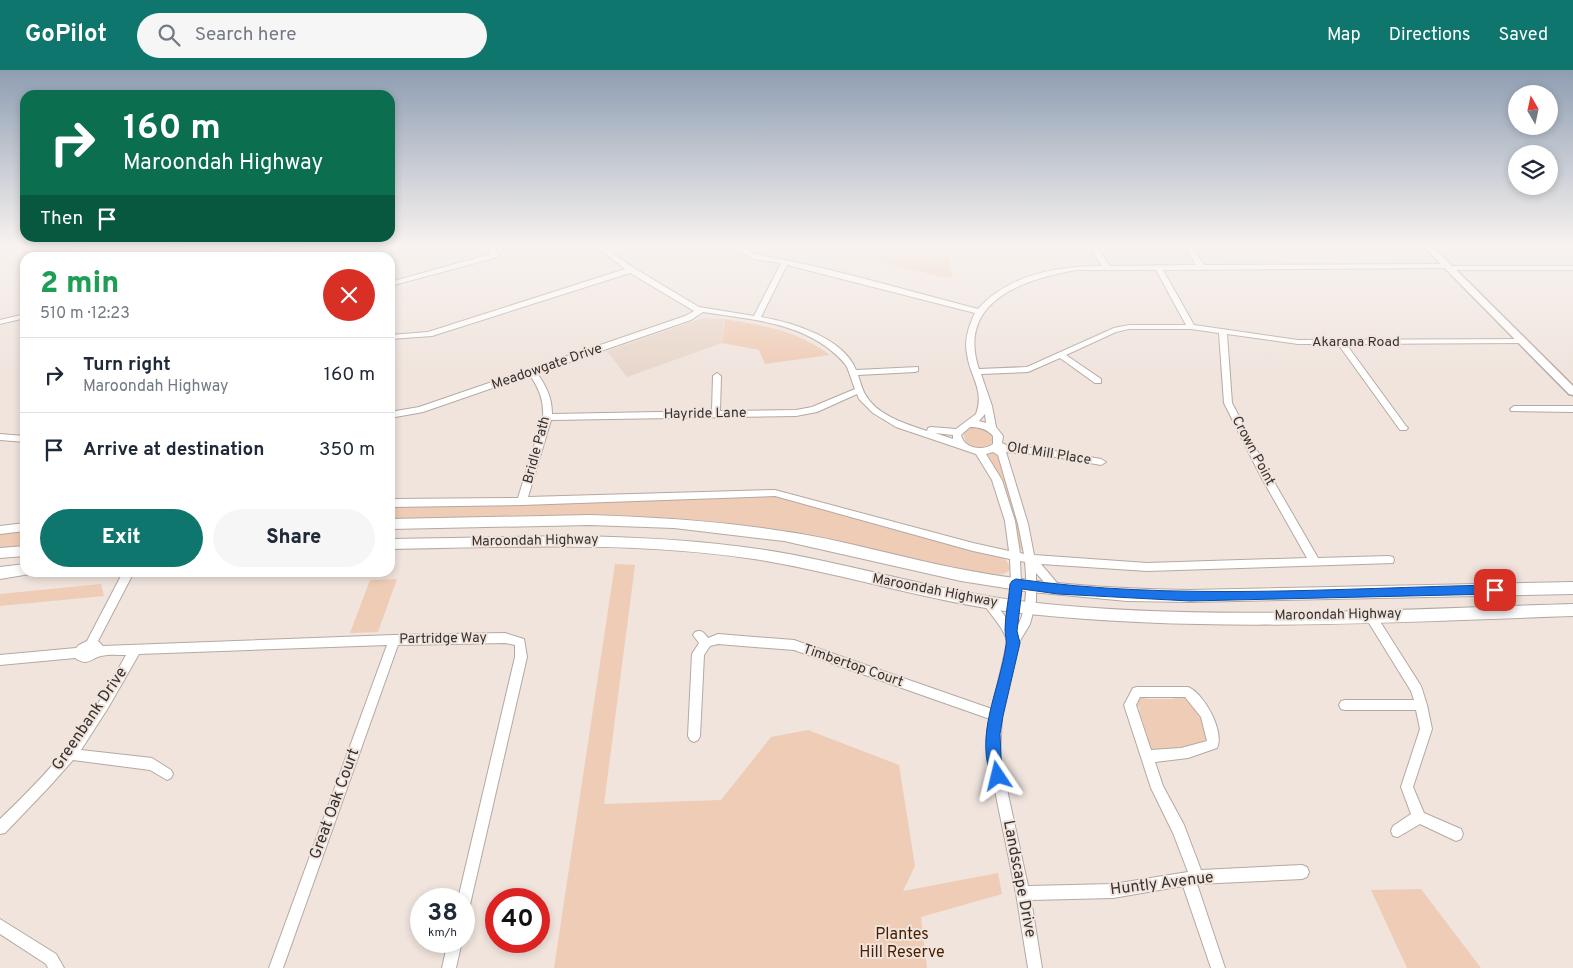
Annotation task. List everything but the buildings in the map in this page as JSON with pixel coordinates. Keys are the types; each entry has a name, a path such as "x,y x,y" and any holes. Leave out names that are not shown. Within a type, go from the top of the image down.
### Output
{"highway":[{"name":"Maroondah Highway","path":"395,524 590,520 674,523 784,536 961,575 1058,590 1190,596 1573,588"},
{"path":"436,543 443,523"},
{"name":"Maroondah Highway","path":"395,544 583,540 675,544 805,563 920,590 988,602 1030,608 1160,617 1370,615 1573,610"},
{"path":"0,553 20,551"},
{"path":"0,573 20,571"}],"main road":[{"path":"1471,289 1573,392"}],"street":[{"path":"395,337 429,334 571,289"},
{"path":"662,289 701,310 790,325 820,339 837,351 854,373 859,390 868,404 876,411 894,422 962,445 970,450 979,451 995,446"},
{"path":"757,318 772,289"},
{"path":"890,289 980,312"},
{"path":"992,430 989,422 989,410 972,358 970,338 972,327 980,312 1005,289"},
{"path":"1170,289 1191,327"},
{"name":"Meadowgate Drive","path":"395,414 420,410 532,372 688,318 701,310"},
{"path":"0,322 20,317"},
{"name":"Akarana Road","path":"976,372 1022,370 1114,330 1129,327 1191,327 1281,341 1523,341"},
{"name":"Crown Point","path":"1224,332 1228,403 1265,475 1314,561"},
{"path":"1340,342 1403,428"},
{"path":"1060,354 1098,380"},
{"path":"854,373 915,369"},
{"name":"Bridle Path","path":"522,501 547,417 547,394 532,372"},
{"path":"716,414 717,376"},
{"name":"Hayride Lane","path":"547,417 805,412 822,407 859,390"},
{"path":"913,429 958,432 981,413 984,395"},
{"path":"1514,409 1573,408"},
{"path":"969,424 982,425 992,430 998,436 995,446"},
{"path":"958,432 957,438 962,445"},
{"path":"0,437 20,439"},
{"path":"995,446 1002,453 1026,532 1030,559 1024,585"},
{"name":"Old Mill Place","path":"995,446 1101,462"},
{"path":"979,451 997,480 1010,521 1015,556 1024,585"},
{"path":"395,503 775,493 973,547 1030,559 1147,567 1389,560"},
{"path":"0,530 20,528"},
{"path":"1030,559 1058,590"},
{"path":"94,648 127,577"},
{"name":"Landscape Drive","path":"1024,585 1015,606 1012,637 996,716 994,757 1023,892 1035,968"},
{"name":"Landscape Drive","path":"1012,637 1019,637 1029,617 1030,608 1024,585"},
{"path":"988,602 1012,637"},
{"path":"1370,615 1417,690 1421,705 1426,729 1407,787 1418,818 1456,834"},
{"name":"Partridge Way","path":"0,660 79,653 83,658 89,657 94,648 135,650 394,640 505,638 520,642 522,648 468,888"},
{"name":"Timbertop Court","path":"694,736 697,658 703,639 726,639 794,645 996,716"},
{"name":"Great Oak Court","path":"276,968 394,640"},
{"name":"Greenbank Drive","path":"0,828 70,754 112,691 135,650"},
{"path":"1147,756 1191,753 1213,744 1212,731 1198,700 1188,692 1137,692 1130,705 1157,788 1178,830 1218,968"},
{"path":"1345,705 1421,705"},
{"path":"70,754 152,764 167,774"},
{"path":"1398,832 1418,818"},
{"name":"Huntly Avenue","path":"1023,892 1113,891 1192,878 1302,872"},
{"path":"0,926 51,959 57,968"},
{"path":"449,968 452,953"}],"shaded area":[{"path":"703,318 724,319 722,343 627,377 607,351"}],"green space":[{"path":"725,319 792,334 830,355 765,364 759,350 722,343"},
{"path":"982,427 994,435 995,442 988,447 981,448 966,442 965,432 970,428"},
{"path":"987,453 999,453 1022,536 1022,550 1020,549 1017,530 1004,483"},
{"path":"785,497 1000,557 1005,559 1010,569 1002,574 986,573 806,536 696,520 620,515 395,519 395,506"},
{"path":"20,530 20,547 0,549 0,532"},
{"name":"Plantes Hill Reserve","path":"615,564 635,565 604,804 721,800 771,737 808,730 899,765 915,866 903,891 998,873 1002,894 921,917 927,968 554,968"},
{"path":"397,579 378,632 350,633 370,580"},
{"path":"101,584 104,596 0,606 0,594"},
{"path":"1175,695 1183,695 1188,698 1198,710 1205,725 1206,740 1204,745 1156,752 1149,748 1145,742 1148,738 1140,713 1137,712 1140,710 1139,707 1133,704 1141,696 1146,699 1173,699"},
{"path":"1421,889 1481,968 1407,968 1371,890"}],"route":[{"path":"998,776 994,757 994,734 996,716 1013,643 1011,631 1016,584 1058,590 1190,596 1495,590"}]}
